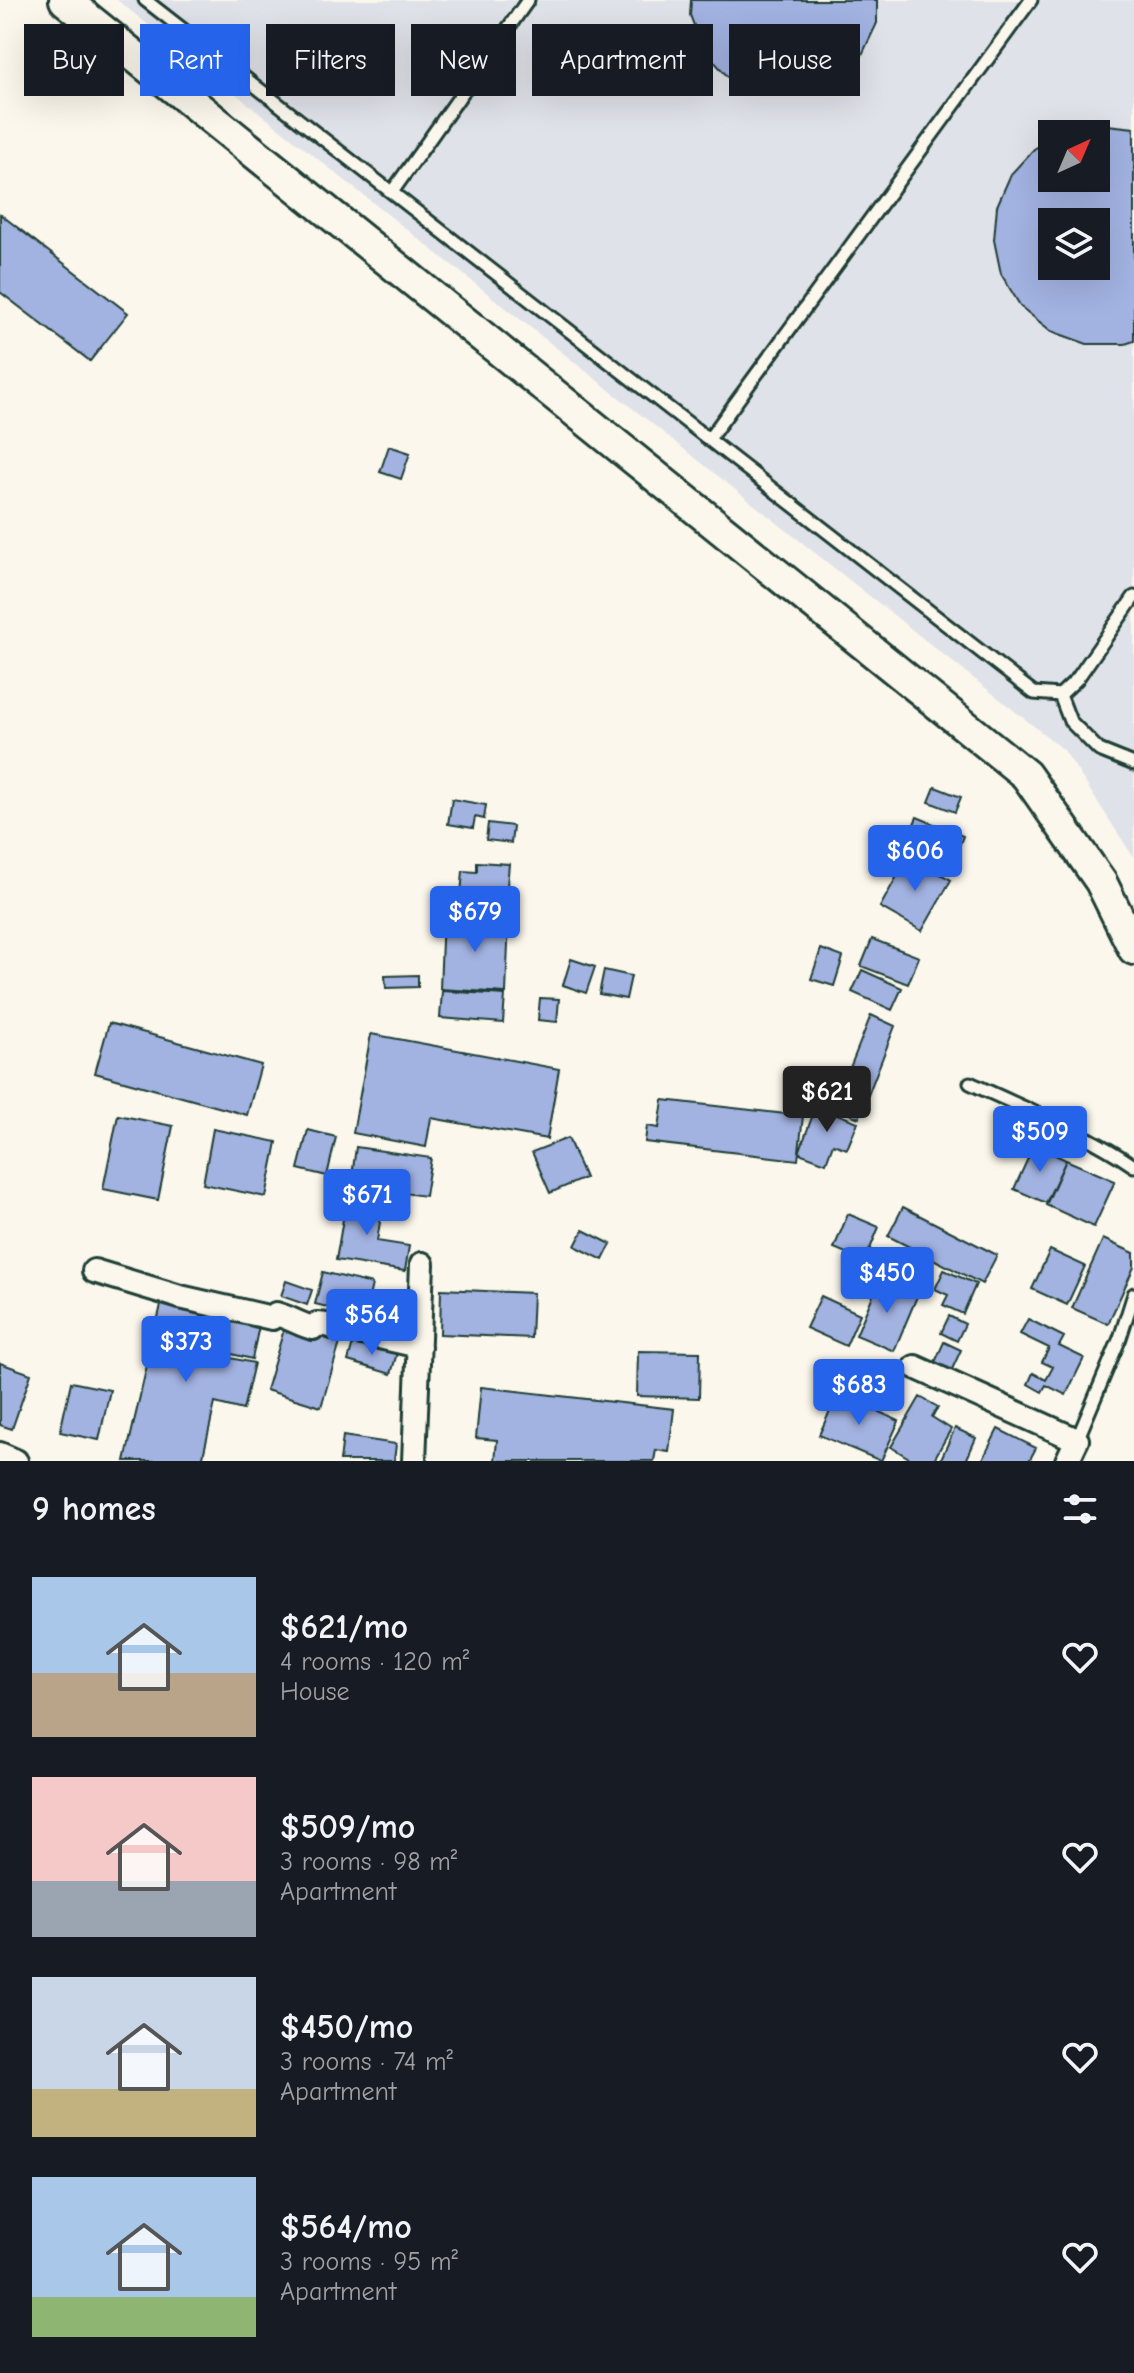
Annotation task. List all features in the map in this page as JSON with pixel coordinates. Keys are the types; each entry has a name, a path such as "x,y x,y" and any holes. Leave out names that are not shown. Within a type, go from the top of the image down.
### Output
{"street":[{"path":"65,0 1026,775 1101,882 1134,949"},
{"path":"414,1461 422,1264"},
{"path":"94,1271 180,1297 272,1318 276,1314 307,1327 326,1325 419,1346"},
{"path":"915,1367 1077,1440 1067,1461"},
{"path":"0,1454 16,1461"}],"lane":[{"path":"145,0 1034,693 1060,695 1077,679 1134,597"},
{"path":"392,192 528,0"},
{"path":"709,439 1031,0"},
{"path":"1060,695 1070,721 1099,750 1134,764"},
{"path":"970,1083 1067,1127 1134,1166"},
{"path":"1077,1440 1120,1338 1134,1294"}],"shaded area":[{"path":"117,0 1134,0 1134,858 1064,750 238,96 250,96 250,24 147,24"}],"building":[{"path":"691,0 877,0 877,23 860,58 860,24 729,24 729,77 713,60 713,24 693,24 690,15"},
{"path":"1110,125 1134,128 1134,341 1125,344 1087,344 1051,331 1021,307 1001,274 994,240 997,206 1011,174 1038,147 1038,192 1110,192"},
{"path":"0,214 128,313 90,361 0,292"},
{"path":"389,446 410,453 401,479 380,472"},
{"path":"935,787 961,797 955,812 929,802"},
{"path":"452,799 486,805 484,819 475,817 473,828 448,824"},
{"path":"917,817 963,836 954,859 907,840"},
{"path":"488,823 513,826 511,843 486,840"},
{"path":"908,856 951,880 922,931 880,907"},
{"path":"477,862 509,864 504,918 447,913 449,894 461,895 463,871 477,872"},
{"path":"443,916 509,919 506,993 440,989"},
{"path":"872,939 919,957 908,984 861,966"},
{"path":"821,949 843,957 834,986 811,979"},
{"path":"571,959 595,967 586,993 563,985"},
{"path":"604,970 631,976 626,999 599,994"},
{"path":"862,970 902,988 892,1010 852,992"},
{"path":"418,975 418,987 386,988 385,976"},
{"path":"442,991 505,995 503,1023 440,1018"},
{"path":"540,998 559,999 557,1022 538,1020"},
{"path":"871,1015 895,1026 859,1118 834,1108"},
{"path":"109,1023 261,1065 247,1115 95,1073"},
{"path":"371,1034 559,1069 547,1139 431,1118 426,1147 353,1133"},
{"path":"663,1100 803,1116 798,1160 645,1142 647,1126 659,1128"},
{"path":"816,1106 858,1122 847,1149 833,1144 826,1163 799,1153"},
{"path":"118,1115 173,1126 158,1200 103,1189"},
{"path":"213,1129 277,1142 266,1197 203,1184"},
{"path":"308,1130 336,1137 327,1176 298,1169"},
{"path":"568,1138 585,1178 550,1193 532,1152"},
{"path":"1034,1145 1066,1160 1046,1203 1014,1189"},
{"path":"356,1147 431,1158 425,1196 381,1190 380,1196 350,1191"},
{"path":"1066,1160 1115,1181 1094,1227 1046,1205"},
{"path":"348,1190 367,1193 365,1206 382,1209 377,1241 409,1246 405,1271 336,1260"},
{"path":"903,1207 997,1255 982,1284 888,1236"},
{"path":"848,1214 879,1227 865,1261 834,1248"},
{"path":"583,1230 611,1244 603,1260 575,1246"},
{"path":"1103,1239 1134,1253 1134,1267 1108,1324 1072,1308"},
{"path":"1050,1250 1085,1266 1067,1305 1032,1289"},
{"path":"944,1270 976,1284 963,1314 943,1305 948,1295 935,1289"},
{"path":"323,1272 372,1284 365,1316 315,1304"},
{"path":"880,1279 918,1294 894,1351 856,1335"},
{"path":"286,1281 312,1290 307,1305 281,1296"},
{"path":"441,1289 533,1293 531,1338 440,1334"},
{"path":"163,1296 231,1312 221,1356 254,1363 243,1410 215,1403 202,1461 125,1461"},
{"path":"821,1296 860,1314 846,1346 806,1328"},
{"path":"233,1315 260,1321 252,1359 224,1352"},
{"path":"949,1316 965,1324 957,1341 941,1333"},
{"path":"1028,1319 1064,1337 1059,1346 1084,1358 1066,1395 1046,1385 1042,1392 1028,1384 1033,1373 1046,1380 1053,1367 1042,1362 1049,1348 1020,1334"},
{"path":"285,1326 340,1343 321,1407 266,1390"},
{"path":"354,1340 397,1353 391,1374 348,1361"},
{"path":"944,1342 961,1350 948,1378 931,1371"},
{"path":"638,1351 700,1352 699,1398 637,1396"},
{"path":"0,1363 31,1374 12,1429 0,1425"},
{"path":"848,1372 865,1379 856,1401 838,1393"},
{"path":"71,1382 110,1390 99,1440 60,1432"},
{"path":"481,1387 674,1409 669,1452 656,1450 654,1461 495,1461 497,1440 476,1438"},
{"path":"838,1393 899,1421 881,1461 819,1435"},
{"path":"920,1397 938,1407 932,1417 951,1429 933,1461 914,1461 891,1447"},
{"path":"955,1428 976,1438 966,1461 940,1461"},
{"path":"998,1429 1036,1448 1029,1461 982,1461"},
{"path":"343,1436 396,1444 394,1461 340,1461"}]}
